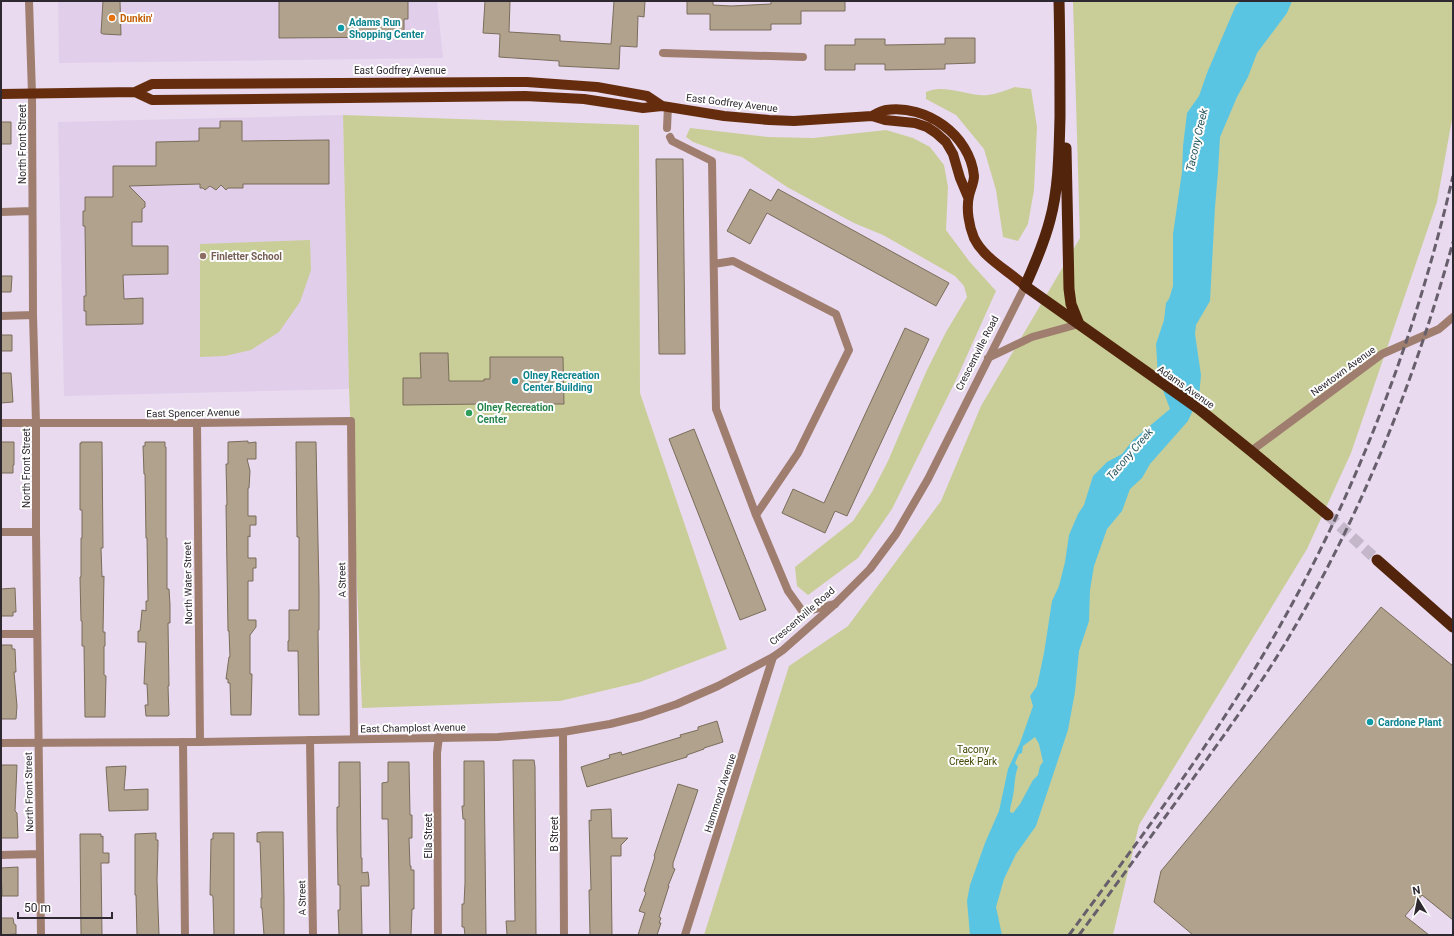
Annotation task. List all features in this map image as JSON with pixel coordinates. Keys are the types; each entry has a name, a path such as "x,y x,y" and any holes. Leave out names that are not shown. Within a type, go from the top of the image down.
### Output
{"highway":[{"name":"Crescentville Road","path":"1025,286 1040,251 1050,220 1054,202 1059,161 1059,1"},
{"path":"1060,69 1067,165 1069,289 1071,304 1079,324"},
{"name":"Adams Avenue","path":"1025,286 1199,409 1328,515"},
{"path":"1376,560 1453,627"}],"main road":[{"name":"East Godfrey Avenue","path":"1,94 135,92 152,84 421,81 528,82 598,88 647,96 665,106"},
{"name":"East Godfrey Avenue","path":"135,92 152,100 525,96 584,99 643,108 665,106 724,116 769,120 794,121 872,116 885,120 915,123 927,127 936,133 946,142 953,154 960,178 968,197 971,229 981,249 990,259 1025,286"},
{"name":"East Godfrey Avenue","path":"872,116 884,110 911,111 936,120 948,128 962,145 971,163 974,178 968,197"}],"street":[{"name":"North Front Street","path":"29,1 32,94 33,315 36,423 41,935"},
{"path":"663,53 803,57"},
{"path":"665,106 668,132 672,140 712,161 716,409 756,515 788,591 803,612 835,604"},
{"path":"1,212 32,211"},
{"path":"714,264 733,261 836,314 849,350 798,453 756,515"},
{"name":"Crescentville Road","path":"773,657 809,628 870,569 896,534 928,479 1025,286"},
{"path":"1,316 33,315"},
{"name":"Newtown Avenue","path":"1251,451 1382,354 1440,329 1453,317"},
{"path":"988,358 1032,337 1079,324"},
{"name":"East Spencer Avenue","path":"1,423 196,424 351,421"},
{"name":"A Street","path":"351,421 354,739"},
{"name":"North Water Street","path":"196,424 200,742"},
{"path":"1,532 36,532"},
{"path":"1,634 37,634"},
{"name":"East Champlost Avenue","path":"1,742 200,742 498,736 563,732 610,724 642,716 677,704 718,686 773,657"},
{"name":"Hammond Avenue","path":"685,935 773,657"},
{"name":"B Street","path":"563,732 564,935"},
{"name":"Ella Street","path":"438,935 437,753 439,737"},
{"name":"A Street","path":"310,740 313,935"},
{"path":"183,742 185,935"},
{"path":"1,855 40,854"}],"shaded area":[{"name":"Adams Run Shopping Center","path":"58,1 437,1 443,58 59,63"},
{"name":"Finletter School","path":"343,115 349,389 64,396 58,122"}],"green space":[{"name":"Tacony Creek Park","path":"1073,1 1453,1 1453,114 1437,202 1351,453 1307,549 1139,825 1113,935 704,935 789,666 848,626 941,501 981,406 1080,238"},
{"path":"1015,87 1031,89 1037,127 1034,190 1028,224 1018,241 1003,237 996,190 984,149 956,115 926,99 926,92 933,90 941,89 988,95"},
{"name":"Olney Recreation Center","path":"343,115 639,125 640,393 727,649 640,682 560,701 362,708 349,389"},
{"path":"690,128 768,137 813,138 886,130 913,138 930,147 944,165 948,187 946,230 969,261 996,291 956,380 892,509 858,558 808,595 797,586 795,567 853,521 872,492 888,461 926,372 946,332 967,297 964,286 955,276 883,235 854,223 787,187 742,157 718,151 693,142 686,137"},
{"path":"310,240 311,270 300,302 279,332 251,350 225,356 200,357 200,244"}],"water":[{"name":"Tacony Creek","path":"1241,1 1292,1 1287,13 1257,53 1248,77 1237,97 1220,137 1210,301 1196,325 1195,334 1201,375 1199,397 1188,421 1150,464 1142,478 1130,489 1122,511 1107,529 1094,566 1090,590 1089,621 1079,651 1075,692 1068,730 1036,826 1016,854 1004,879 996,907 1002,935 970,935 967,901 970,885 985,843 999,811 1008,769 1020,743 1033,706 1030,696 1037,686 1052,601 1059,586 1065,562 1069,535 1078,514 1084,505 1093,476 1107,462 1122,454 1133,440 1170,409 1158,377 1156,344 1164,320 1166,303 1169,299 1173,286 1173,234 1182,172 1187,113 1199,96 1207,73 1236,5","holes":["1035,737 1039,744 1043,762 1040,766 1038,775 1033,780 1020,804 1013,813 1010,812 1018,767 1015,763 1019,754 1022,753 1023,746"]}],"building":[{"name":"Dunkin'","path":"103,1 120,1 121,35 101,33"},
{"name":"Adams Run Shopping Center","path":"279,1 408,1 408,19 404,19 404,37 279,38"},
{"path":"485,1 510,1 509,32 560,35 560,41 611,44 614,1 645,1 644,17 638,16 637,47 620,46 619,69 559,66 559,61 499,57 500,34 483,33"},
{"path":"687,1 713,1 713,5 731,6 771,4 771,1 845,1 845,11 801,11 801,24 771,24 771,30 710,30 710,14 687,14"},
{"path":"945,38 975,38 975,63 945,64 945,69 885,70 885,64 855,64 855,70 825,70 825,45 855,45 855,39 885,39 885,45 945,44"},
{"path":"220,121 242,121 242,141 329,140 329,184 243,184 243,188 228,188 226,190 221,185 216,190 210,186 205,190 200,188 200,184 129,186 145,202 145,207 142,209 142,222 132,222 132,246 168,246 168,274 123,275 124,299 143,298 143,324 86,325 86,311 84,311 84,296 86,296 85,226 83,226 85,197 113,197 113,166 156,166 156,142 199,141 199,128 220,128"},
{"path":"1,122 11,122 11,144 1,144"},
{"path":"656,159 683,159 685,354 659,354"},
{"path":"750,189 771,201 778,189 949,283 936,306 767,213 750,244 727,231"},
{"path":"1,276 12,276 11,292 1,292"},
{"path":"905,328 929,339 847,516 835,511 825,533 782,513 793,489 824,503"},
{"path":"1,335 12,335 12,351 1,351"},
{"name":"Olney Recreation Center Building","path":"420,353 448,353 449,381 484,381 484,379 490,379 490,357 563,357 564,404 502,404 503,408 483,409 483,404 403,405 403,378 421,378"},
{"path":"1,373 11,373 13,402 1,403"},
{"path":"694,429 766,610 740,620 669,439"},
{"path":"248,441 248,443 256,442 256,459 247,459 250,471 248,488 248,516 256,516 256,525 250,525 250,537 248,536 248,558 256,558 256,568 253,568 253,581 248,581 248,620 256,620 256,627 250,635 250,674 252,674 251,715 231,715 230,683 228,683 228,679 226,679 230,657 228,631 226,464 228,464 228,442"},
{"path":"1,442 14,442 13,473 1,473"},
{"path":"81,442 102,442 103,548 101,548 102,577 104,576 103,632 105,632 105,717 85,717 84,646 82,646 80,577 82,538 82,510 80,510"},
{"path":"145,442 165,442 166,447 167,589 169,589 170,605 170,623 168,623 168,716 146,716 145,705 148,705 147,684 144,684 146,642 138,642 138,631 140,631 142,610 146,611 146,601 148,601 143,446 145,446"},
{"path":"296,442 316,442 319,591 319,715 299,715 298,651 288,651 289,610 299,610 299,537 297,537"},
{"path":"15,588 16,612 13,612 13,616 1,616 1,589"},
{"name":"Cardone Plant","path":"1381,607 1453,666 1453,920 1422,895 1405,916 1429,935 1193,935 1154,902 1161,871"},
{"path":"1,645 12,645 12,649 15,649 16,672 14,672 17,706 16,719 1,719"},
{"path":"717,721 723,742 687,755 687,757 587,787 581,767 610,758 609,755 621,752 622,755 681,737 680,735 698,730 698,727"},
{"path":"513,760 534,760 535,767 536,935 507,935 506,921 515,921"},
{"path":"464,761 484,761 486,935 465,935 464,927 462,927 462,904 464,904 465,883 465,819 463,819 462,806 464,806"},
{"path":"339,762 360,762 362,873 368,872 369,881 369,886 361,886 362,935 339,935 338,910 340,910 340,885 338,885 337,807 339,807"},
{"path":"388,762 409,762 410,815 412,815 412,838 409,838 410,866 411,870 414,870 414,909 412,909 411,935 390,935 388,819 382,819 382,783 388,782"},
{"path":"1,765 17,765 15,811 17,813 18,838 1,838"},
{"path":"126,766 124,790 148,789 148,810 109,811 106,767"},
{"path":"678,784 698,790 673,863 673,868 675,869 668,886 659,917 661,918 659,923 661,923 657,935 638,935 645,913 639,911 646,893 644,891"},
{"path":"611,809 612,838 628,838 621,845 621,856 611,856 612,935 590,935 589,890 591,890 589,820 591,821 591,810"},
{"path":"283,832 284,935 264,935 261,908 260,842 257,842 257,833"},
{"path":"156,833 156,840 158,840 157,880 159,935 137,935 135,895 135,834"},
{"path":"213,833 234,833 234,935 214,935 213,897 210,895 211,839 213,839"},
{"path":"80,834 101,834 101,837 103,836 103,853 109,853 109,863 101,863 102,935 81,935"},
{"path":"18,867 18,896 2,896 1,868"},
{"path":"1,918 13,918 14,924 16,925 16,934 1,935"}],"tunnel":[{"path":"1328,515 1377,560"}],"railway":[{"path":"1069,935 1164,804 1233,704 1288,612 1319,553 1347,493 1397,368 1437,241 1453,176"},
{"path":"1079,935 1240,712 1275,660 1313,594 1362,497 1383,448 1421,346 1438,295 1453,242"}],"place":[{"name":"Dunkin'","path":"112,18"},
{"name":"Adams Run Shopping Center","path":"341,28"},
{"name":"Finletter School","path":"203,256"},
{"name":"Olney Recreation Center Building","path":"515,381"},
{"name":"Olney Recreation Center","path":"469,413"},
{"name":"Cardone Plant","path":"1370,722"}]}
